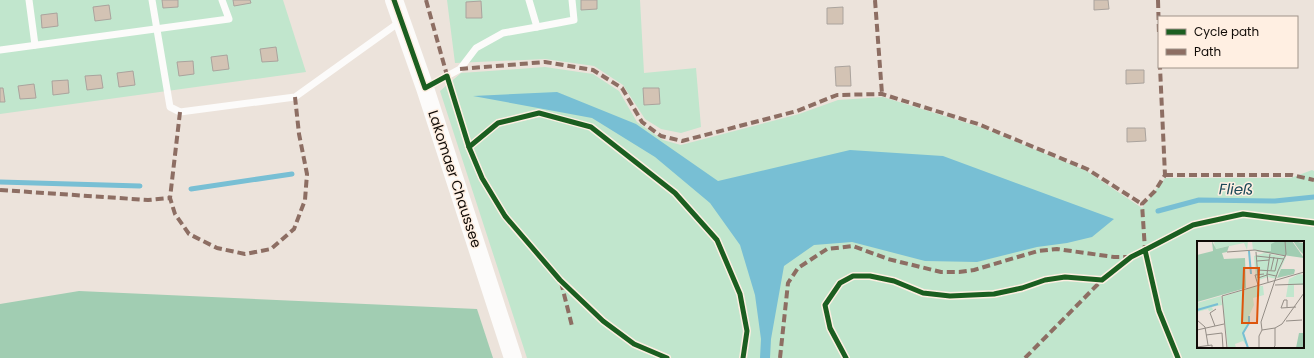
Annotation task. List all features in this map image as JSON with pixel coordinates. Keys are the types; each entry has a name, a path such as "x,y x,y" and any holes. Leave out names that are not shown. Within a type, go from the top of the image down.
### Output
{"street":[{"name":"Lakomaer Chaussee","path":"394,0 425,88 513,358"}],"lane":[{"path":"29,0 35,45"},
{"path":"152,0 170,107 180,112 294,97 401,21"},
{"path":"0,50 229,19 222,0"},
{"path":"529,0 537,27"},
{"path":"425,88 460,69 476,48 503,33 574,20 572,0"}],"green space":[{"path":"0,0 283,0 306,72 0,114"},
{"path":"447,0 640,0 644,73 696,68 701,127 681,133 661,129 645,119 623,85 594,66 545,59 455,63"},
{"path":"545,67 593,74 619,91 637,122 663,140 681,145 799,114 838,100 883,97 980,127 1085,170 1142,208 1165,178 1291,178 1312,170 1314,171 1314,358 527,358 440,91 461,73"},
{"path":"79,291 477,309 493,358 0,358 0,304"}],"water":[{"path":"557,92 636,124 718,181 850,150 943,156 1114,219 1092,237 1067,243 1037,247 977,262 925,261 852,242 814,245 784,266 771,339 770,358 760,358 761,339 755,295 740,245 710,203 655,157 592,118 473,96"}],"building":[{"path":"162,0 178,0 178,7 163,8"},
{"path":"233,0 250,0 251,3 234,6"},
{"path":"581,0 597,0 597,9 581,10"},
{"path":"1094,0 1108,0 1109,9 1094,10"},
{"path":"481,1 482,18 466,18 466,2"},
{"path":"109,5 111,19 95,21 93,7"},
{"path":"843,7 843,24 827,24 827,8"},
{"path":"57,13 58,26 42,28 41,15"},
{"path":"276,47 278,61 262,62 260,49"},
{"path":"227,55 229,69 213,71 211,57"},
{"path":"193,61 194,74 179,76 177,62"},
{"path":"850,66 851,86 836,86 835,67"},
{"path":"1126,70 1144,70 1144,83 1126,84"},
{"path":"133,71 135,85 119,87 117,73"},
{"path":"101,75 103,88 87,90 85,76"},
{"path":"68,80 69,93 53,95 52,81"},
{"path":"34,84 36,98 20,99 18,86"},
{"path":"0,88 3,88 5,102 0,102"},
{"path":"643,88 659,88 660,104 644,105"},
{"path":"1127,128 1145,128 1146,141 1127,142"}],"waterway":[{"path":"191,189 292,174"},
{"path":"0,182 140,186"},
{"name":"Fließ","path":"1158,211 1199,200 1275,201 1314,197"}],"marked path":[{"path":"426,0 448,79"},
{"path":"875,0 882,94"},
{"path":"1158,0 1158,16"},
{"path":"460,69 545,62 593,70 622,88 642,122 661,136 682,141 797,111 837,95 882,94 978,124 1087,169 1142,204"},
{"path":"1148,249 1145,250 1142,204 1155,191 1165,175 1160,68"},
{"path":"180,112 170,198 175,214 189,234 217,248 245,254 271,249 294,229 305,200 307,174 299,134 295,97"},
{"path":"1165,175 1292,175 1314,180"},
{"path":"0,190 148,200 170,198"},
{"path":"780,358 788,283 798,268 827,249 853,246 888,259 941,272 974,270 1038,251 1057,249 1114,257 1131,257"},
{"path":"1025,358 1102,280"},
{"path":"561,282 572,326"}],"cycle path":[{"path":"394,0 425,88 447,76 469,147 482,178 505,216 560,280 603,321 634,344 667,358"},
{"path":"469,147 498,123 539,113 591,127 675,193 717,240 740,294 747,331 743,358"},
{"path":"1145,250 1193,225 1243,214 1314,223"},
{"path":"846,358 830,328 825,305 840,283 853,276 870,276 894,281 923,293 950,296 994,294 1022,288 1045,280 1065,277 1102,280 1131,257 1145,250 1159,311 1178,358"}]}
